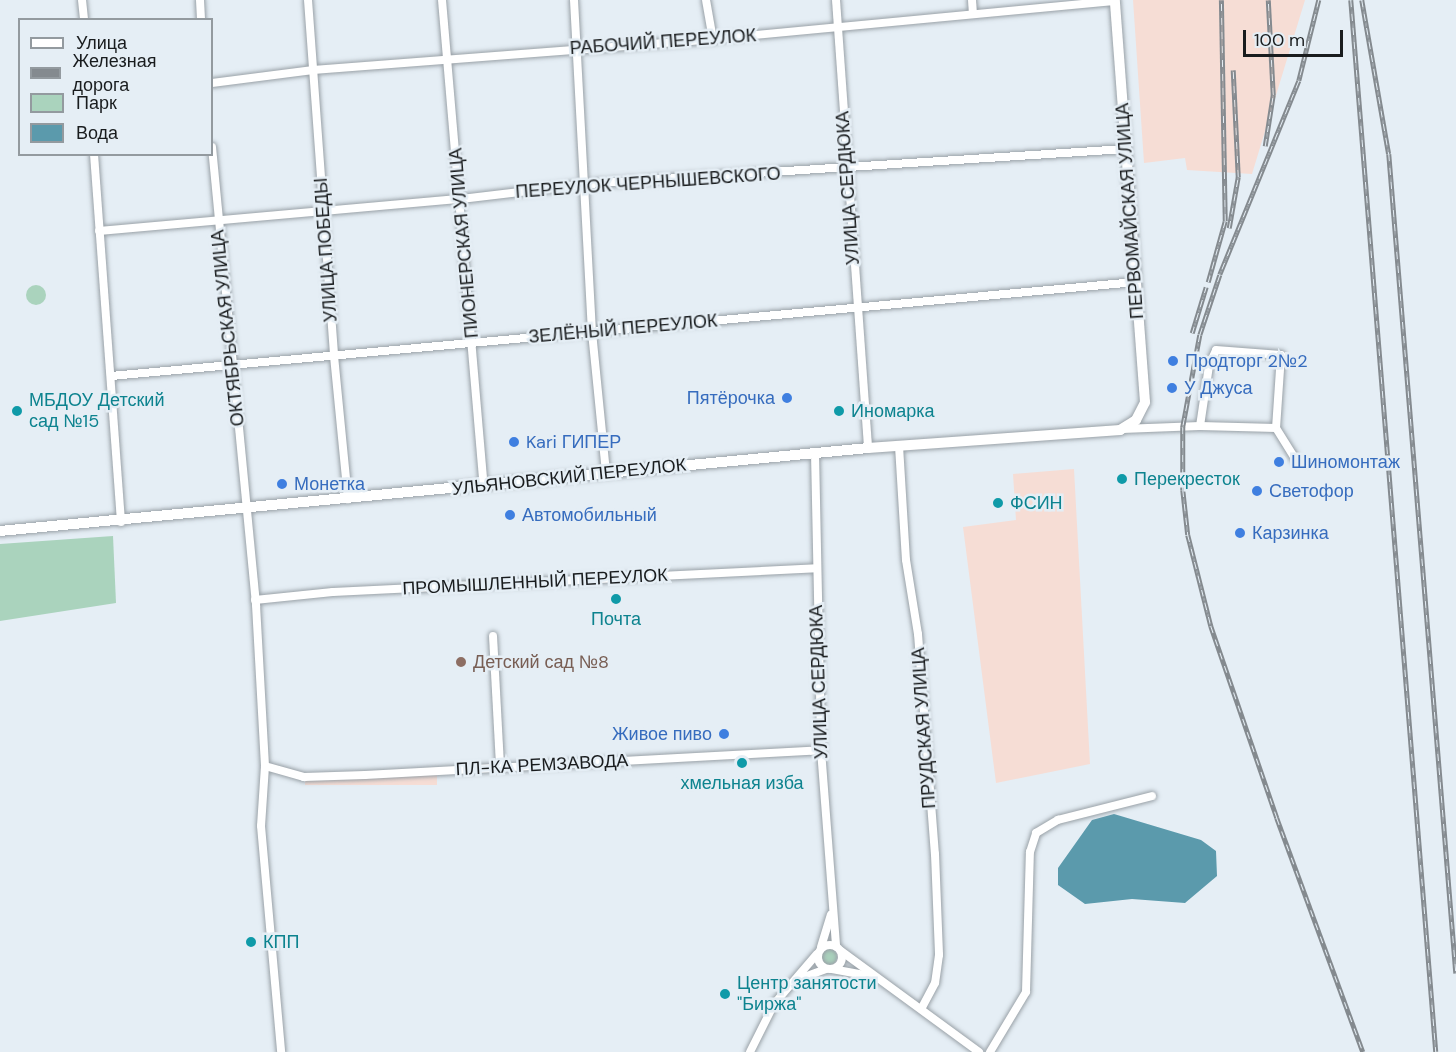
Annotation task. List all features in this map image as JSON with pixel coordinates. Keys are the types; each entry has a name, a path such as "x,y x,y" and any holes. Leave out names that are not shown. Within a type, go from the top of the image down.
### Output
{"main road":[{"name":"ПЕРВОМАЙСКАЯ УЛИЦА","path":"1115,1 1144,402 1136,420"},
{"name":"УЛЬЯНОВСКИЙ ПЕРЕУЛОК","path":"0,531 121,522 868,448 1120,430 1136,420"}],"street":[{"path":"82,0 84,18"},
{"path":"200,0 201,18"},
{"name":"УЛИЦА ПОБЕДЫ","path":"308,0 322,212 348,499"},
{"name":"ПИОНЕРСКАЯ УЛИЦА","path":"442,0 484,486"},
{"path":"574,0 587,184 592,332 606,473"},
{"path":"706,0 713,39"},
{"name":"УЛИЦА СЕРДЮКА","path":"836,0 856,309 868,448"},
{"path":"972,0 973,13"},
{"name":"РАБОЧИЙ ПЕРЕУЛОК","path":"213,83 313,70 713,39 1115,1"},
{"name":"ПЕРЕУЛОК ЧЕРНЫШЕВСКОГО","path":"99,231 461,199 587,184 1125,149"},
{"path":"94,156 121,522"},
{"name":"ОКТЯБРЬСКАЯ УЛИЦА","path":"213,156 230,366 255,600 265,766 261,826 281,1052"},
{"name":"ЗЕЛЁНЫЙ ПЕРЕУЛОК","path":"111,376 1135,282"},
{"path":"1200,426 1209,366 1216,350 1281,355 1276,428 1295,459"},
{"path":"1120,430 1200,426 1276,428"},
{"name":"ПРУДСКАЯ УЛИЦА","path":"899,446 906,560 918,634 938,932 939,972 922,1007"},
{"name":"УЛИЦА СЕРДЮКА","path":"815,453 821,750 832,911 839,949"},
{"name":"ПРОМЫШЛЕННЫЙ ПЕРЕУЛОК","path":"255,600 333,592 816,568"},
{"path":"493,636 500,766"},
{"name":"ПЛ-КА РЕМЗАВОДА","path":"265,766 304,777 821,750"},
{"path":"990,1052 1026,992 1030,852 1036,833 1088,811 1152,796"},
{"path":"750,1052 774,1004 819,950 832,911"},
{"path":"819,950 839,949 922,1007 979,1052"},
{"path":"795,980 829,969 841,962 839,949"},
{"path":"819,950 820,964 829,969 880,978"}],"shaded area":[{"path":"1133,0 1305,0 1252,174 1187,170 1185,158 1144,163"},
{"path":"1074,469 1090,764 996,783 963,527 1016,520 1013,474"},
{"path":"305,775 437,775 437,785 305,785"}],"green space":[{"path":"36,285 43,288 46,295 43,302 36,305 29,302 26,295 29,288"},
{"path":"113,536 116,603 0,621 0,544"},
{"path":"829,949 835,951 837,957 835,963 829,965 823,963 821,957 823,951"}],"water":[{"path":"1114,814 1201,840 1216,851 1217,876 1185,903 1132,899 1085,904 1058,885 1058,868 1092,820"}],"railway":[{"path":"1208,282 1225,221 1221,0"},
{"path":"1265,146 1273,95 1268,0"},
{"path":"1319,0 1299,81 1220,275 1200,335 1183,427 1183,490 1188,535 1211,626 1277,818 1363,1052"},
{"path":"1351,0 1436,1052"},
{"path":"1362,0 1389,154 1456,973"},
{"path":"1229,228 1238,177 1233,70"},
{"path":"1192,333 1206,287"}],"place":[{"name":"Продторг 2№2","path":"1173,361"},
{"name":"У Джуса","path":"1172,388"},
{"name":"Пятёрочка","path":"787,398"},
{"name":"МБДОУ Детский сад №15","path":"17,411"},
{"name":"Иномарка","path":"839,411"},
{"name":"Kari ГИПЕР","path":"514,442"},
{"name":"Шиномонтаж","path":"1279,462"},
{"name":"Перекресток","path":"1122,479"},
{"name":"Монетка","path":"282,484"},
{"name":"Светофор","path":"1257,491"},
{"name":"ФСИН","path":"998,503"},
{"name":"Автомобильный","path":"510,515"},
{"name":"Карзинка","path":"1240,533"},
{"name":"Почта","path":"616,599"},
{"name":"Детский сад №8","path":"461,662"},
{"name":"Живое пиво","path":"724,734"},
{"name":"хмельная изба","path":"742,763"},
{"name":"КПП","path":"251,942"},
{"name":"Центр занятости \"Биржа\"","path":"725,994"}]}
